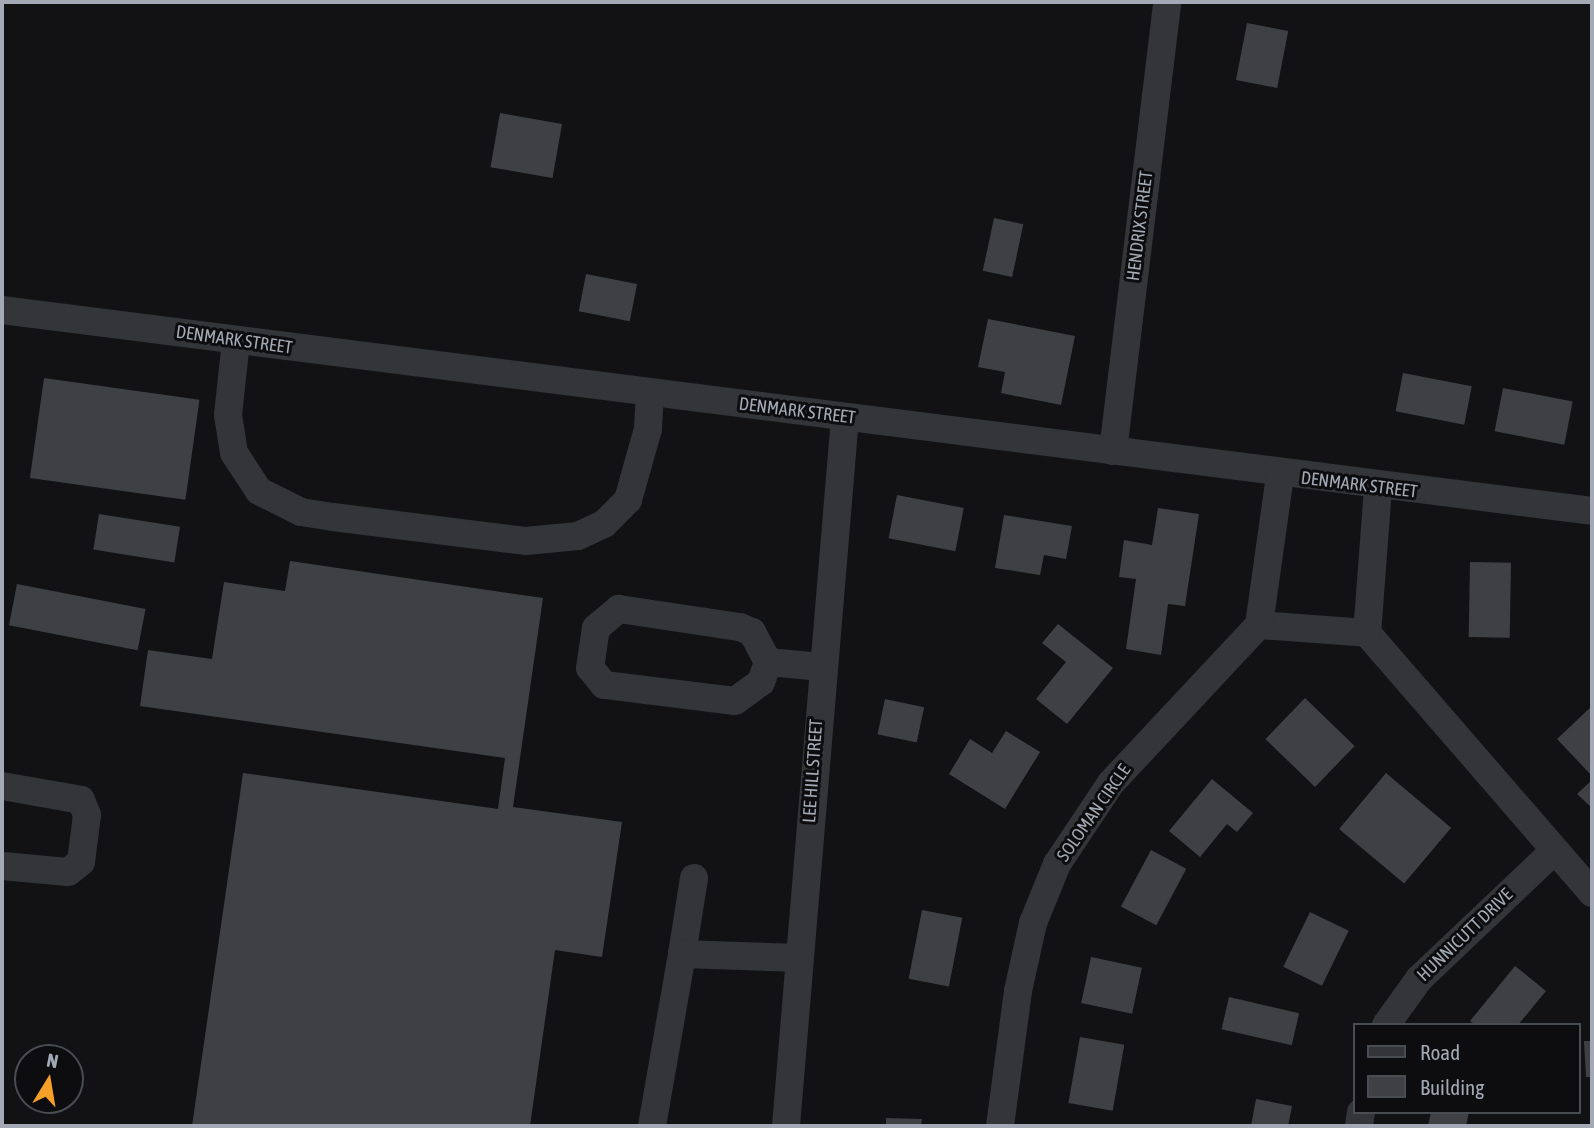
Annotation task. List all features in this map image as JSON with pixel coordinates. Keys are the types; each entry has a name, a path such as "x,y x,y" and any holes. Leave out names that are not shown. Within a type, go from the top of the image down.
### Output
{"street":[{"name":"HENDRIX STREET","path":"1113,451 1167,2"},
{"name":"DENMARK STREET","path":"2,310 1113,451 1378,488 1592,511"},
{"path":"236,341 228,436 244,471 259,491 282,504 347,519 526,541 578,536 604,524 628,500 648,429 650,393"},
{"name":"LEE HILL STREET","path":"786,1126 822,667 845,417"},
{"path":"1279,475 1259,625 1367,633"},
{"path":"1378,488 1367,633 1553,852 1592,893"},
{"path":"619,609 740,626 752,632 768,662 761,682 735,701 604,685 590,668 596,628 619,609"},
{"name":"SOLOMAN CIRCLE","path":"1000,1126 1021,978 1057,864 1111,783 1259,625"},
{"path":"768,662 822,667"},
{"path":"2,786 81,800 87,815 81,863 68,872 2,866"},
{"name":"HUNNICUTT DRIVE","path":"1387,1023 1419,979 1553,852"},
{"path":"652,1126 694,878"},
{"path":"682,954 799,958"}],"building":[{"path":"1247,23 1288,31 1277,88 1236,80"},
{"path":"500,113 562,124 552,178 490,167"},
{"path":"994,218 1023,224 1012,277 983,271"},
{"path":"586,274 637,284 630,321 579,311"},
{"path":"988,319 1075,336 1061,405 1001,393 1005,372 978,367"},
{"path":"1403,373 1472,386 1464,425 1396,411"},
{"path":"44,378 199,400 185,500 30,478"},
{"path":"1503,388 1573,402 1564,445 1495,431"},
{"path":"897,495 964,508 955,551 889,538"},
{"path":"1158,508 1199,514 1185,606 1168,604 1161,655 1126,649 1136,579 1119,577 1124,540 1152,545"},
{"path":"99,514 180,527 174,562 93,550"},
{"path":"1004,515 1072,526 1066,559 1044,555 1040,575 995,568"},
{"path":"290,561 543,598 513,807 622,822 602,957 555,950 530,1126 192,1126 243,773 498,809 505,758 140,706 148,650 212,659 224,582 285,591"},
{"path":"1470,562 1511,563 1510,638 1469,637"},
{"path":"17,584 146,609 138,650 9,625"},
{"path":"1058,624 1113,668 1067,724 1036,699 1066,662 1042,643"},
{"path":"1305,698 1355,746 1315,787 1265,739"},
{"path":"885,699 924,707 917,743 878,734"},
{"path":"1592,706 1592,776 1557,739"},
{"path":"1006,731 1040,752 1005,809 949,774 970,739 992,753"},
{"path":"1386,773 1451,828 1404,884 1339,829"},
{"path":"1212,779 1253,813 1237,832 1227,824 1200,857 1169,831"},
{"path":"1592,780 1592,806 1591,807 1577,794"},
{"path":"1151,850 1186,869 1156,925 1121,907"},
{"path":"922,910 962,918 949,987 909,979"},
{"path":"1310,912 1349,931 1322,986 1283,967"},
{"path":"1091,957 1142,968 1132,1014 1081,1003"},
{"path":"1515,966 1546,991 1520,1023 1470,1021"},
{"path":"1229,997 1299,1013 1292,1045 1222,1029"},
{"path":"1080,1037 1124,1045 1113,1111 1068,1103"},
{"path":"1584,1041 1592,1041 1592,1077 1586,1077"},
{"path":"1256,1099 1292,1106 1288,1126 1251,1126"},
{"path":"1431,1114 1469,1114 1466,1126 1428,1126"},
{"path":"886,1118 922,1119 921,1126 886,1126"}]}
